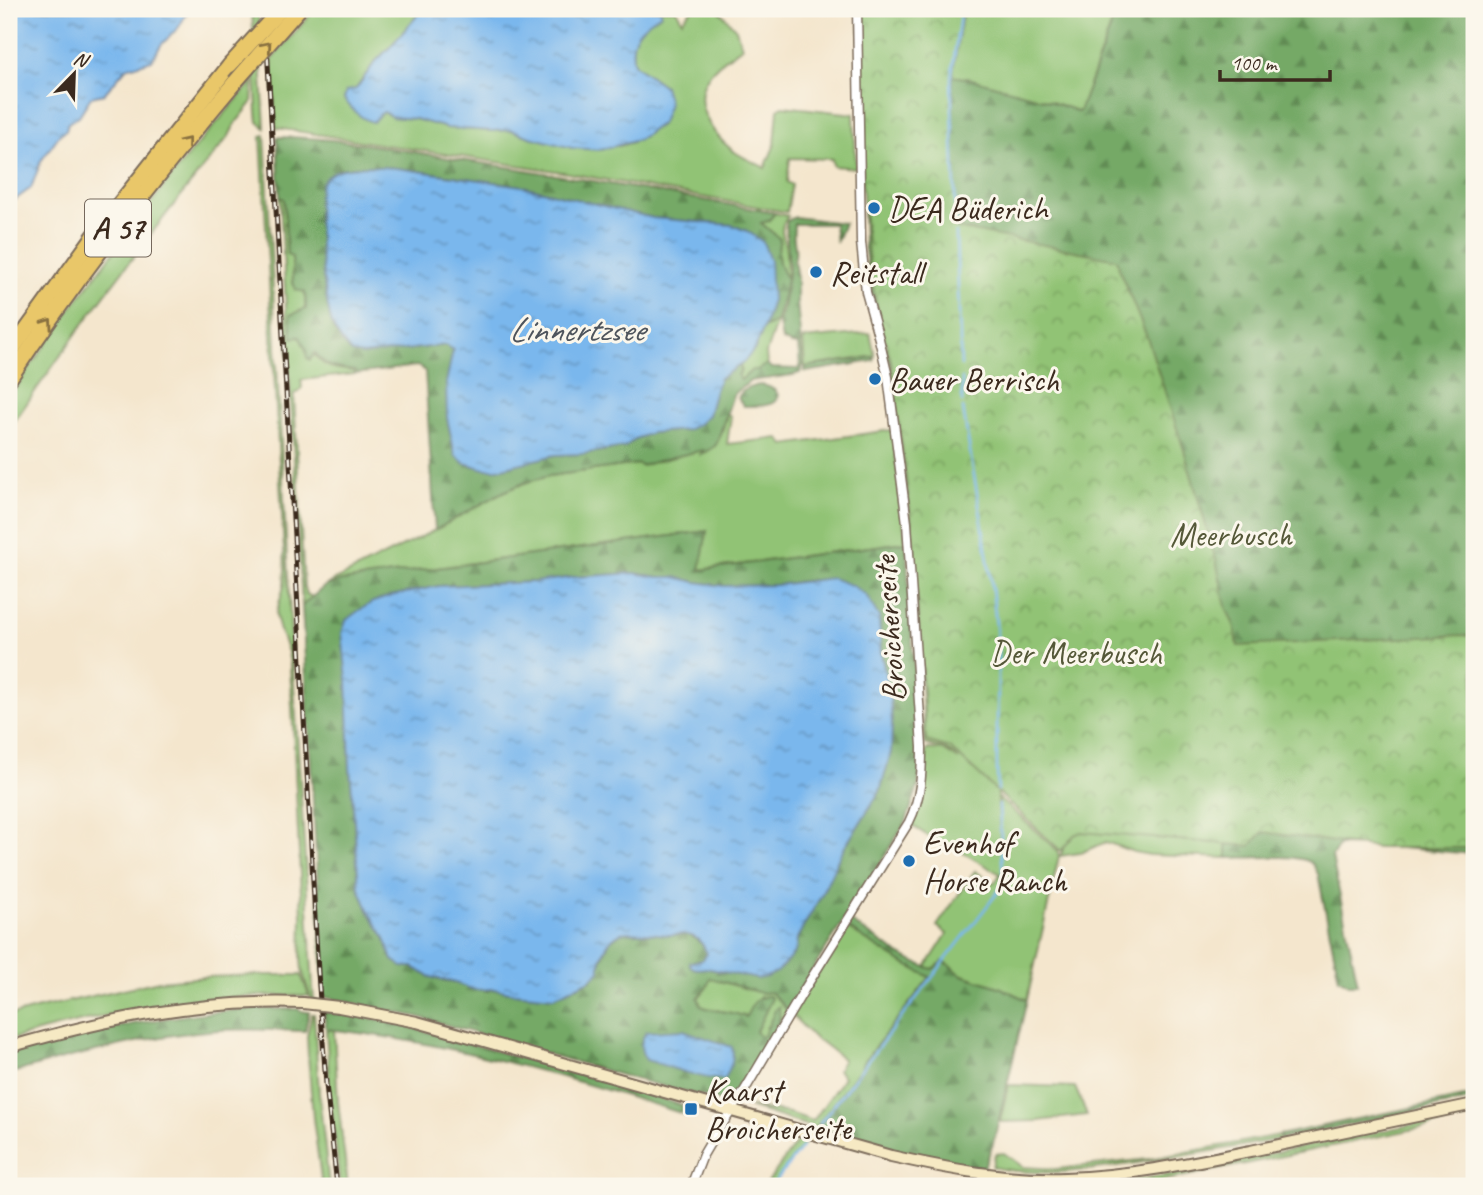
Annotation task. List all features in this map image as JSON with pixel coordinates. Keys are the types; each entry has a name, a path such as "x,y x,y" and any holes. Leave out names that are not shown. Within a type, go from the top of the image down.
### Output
{"highway":[{"name":"A 57","path":"9,354 97,232 230,65 281,9"},
{"name":"A 57","path":"9,379 158,176 299,9"}],"main road":[{"path":"9,1046 90,1025 181,1008 250,1002 339,1007 417,1022 863,1149 942,1167 1009,1177 1115,1175 1169,1167 1474,1104"}],"street":[{"name":"Broicherseite","path":"691,1186 703,1155 909,822 917,804 921,783 921,734 906,523 888,377 866,292 861,242 857,9"}],"green space":[{"path":"252,9 258,9 265,128 258,122 257,113"},
{"path":"315,9 423,9 375,62 356,89 379,115 384,112 392,117 415,119 447,128 512,130 530,137 620,146 638,140 662,123 664,86 634,64 634,40 641,28 661,14 661,9 676,9 682,20 692,9 718,9 736,29 742,47 709,75 701,95 705,116 716,134 736,153 765,168 775,144 778,109 783,106 854,114 856,168 833,166 832,159 790,158 787,182 792,185 787,212 562,172 276,128 272,59"},
{"name":"Der Meerbusch","path":"863,9 963,9 952,78 956,228 1117,259 1147,337 1184,450 1238,646 1463,635 1474,637 1474,848 1378,848 1263,832 1250,846 1081,832 1074,835 1061,851 950,748 926,741 912,526 891,361 879,319 869,264 862,186"},
{"path":"865,9 1117,9 1079,112 1046,100 860,66 860,18"},
{"name":"Meerbusch","path":"1117,9 1474,9 1474,594 1469,623 1474,626 1474,854 1339,845 1332,857 1358,984 1349,984 1339,978 1318,874 1312,864 1285,857 1228,858 1222,812 948,363 890,364 885,349 896,335 876,313 871,296 864,244 863,208 925,72 972,79 1079,112"},
{"path":"253,81 252,103 229,136 116,280 9,429 9,398 25,374 139,218 191,152"},
{"path":"265,135 292,653 314,1003 302,970 301,959 302,916 290,664 276,614 284,586 285,570 261,136"},
{"path":"277,137 369,145 775,213 768,221 761,223 780,239 778,259 787,279 777,321 764,327 772,300 747,231 732,225 653,218 522,186 397,168 366,166 338,169 318,212 325,292 333,329 350,352 385,352 446,345 453,350 447,418 455,455 533,459 625,447 635,439 651,433 687,430 708,415 720,378 740,365 738,376 741,380 752,370 767,364 771,368 798,369 798,345 782,340 779,323 784,302 789,268 787,221 795,217 844,223 836,243 834,224 794,224 794,261 803,365 800,373 750,381 737,391 733,395 716,445 701,454 703,450 641,466 638,464 549,476 524,483 435,530 425,371 416,366 356,374 355,371 328,365 315,353 310,360 300,337 292,338 290,315 306,309 305,292 296,290 292,257 287,255"},
{"path":"280,197 284,199 287,255 292,256 293,282 297,290 305,292 305,309 297,312 300,337 306,350 325,365 355,371 356,374 301,380 302,387 294,394 304,587 306,594 313,597 302,606"},
{"path":"775,213 788,216 782,231 787,279 778,259 780,239 760,222 768,221"},
{"path":"777,321 766,353 767,364 741,380 738,376 740,365 755,349 764,327"},
{"path":"870,333 875,356 805,367 803,339"},
{"path":"874,357 874,361 805,372 805,367"},
{"path":"948,363 1222,812 1228,858 1150,855 1106,842 1080,853 1060,856 1065,841 995,754 1001,848 999,798 1057,850 1059,856 1027,1000 962,975 944,961 933,969 926,967 947,934 937,926 975,871 992,883 1000,874 946,843 944,846 911,825 922,788 926,751 943,750 959,760 947,750 925,744 911,525 890,364"},
{"path":"759,385 777,392 777,398 768,405 744,406 738,398 742,392"},
{"path":"727,414 731,416 727,444 779,438 784,445 892,430 906,542 699,570 707,531 342,581 325,586 524,483 549,476 638,464 641,466 704,450 701,454 707,452 716,444"},
{"path":"707,531 700,570 906,542 920,764 918,787 906,822 787,1010 771,992 761,993 710,978 698,998 701,1006 746,1017 755,1002 770,996 771,1000 756,1031 762,1036 779,1007 780,1023 733,1099 721,1101 419,1017 324,997 302,606 325,586 342,581","holes":["634,573 724,586 776,585 812,580 879,617 881,653 890,696 891,752 880,791 841,853 797,938 792,956 777,972 721,972 699,969 690,965 693,961 702,960 707,954 704,946 687,934 622,932 609,942 591,980 554,997 496,989 486,991 430,977 393,960 384,936 369,912 359,888 350,767 347,681 373,602 439,586 535,582","683,1030 701,1037 715,1079 681,1069"]},
{"path":"850,921 923,966 933,969 944,961 962,975 1027,1000 993,1144 984,1167 942,1163 900,1154 818,1127 864,1067 862,1064 930,977 846,927"},
{"path":"845,927 930,977 815,1128 749,1107 789,1113 813,1121 844,1077 838,1070 843,1059 816,1040 792,1015"},
{"path":"301,975 309,996 233,997 158,1006 9,1040 9,1016 39,1008 159,981"},
{"path":"709,978 761,993 771,992 787,1010 780,1023 767,1026 764,1036 760,1036 756,1031 771,1000 770,996 760,997 746,1017 706,1008 701,1006 698,998 707,987"},
{"path":"250,1009 299,1009 309,1012 305,1031 232,1030 172,1035 74,1056 9,1074 9,1053 128,1025"},
{"path":"324,1012 376,1019 421,1030 690,1108 687,1115 598,1087 464,1052 326,1029"},
{"path":"312,1014 329,1186 322,1186 313,1118 307,1036"},
{"path":"326,1029 334,1030 338,1102 348,1186 340,1186"},
{"path":"1008,1085 1075,1087 1087,1115 1000,1122"},
{"path":"1474,1095 1474,1099 1281,1139 1279,1135"},
{"path":"1474,1112 1474,1117 1161,1181 1151,1186 1127,1186 1132,1181"},
{"path":"1279,1135 1281,1139 1083,1170 1028,1172 992,1167 995,1154 1004,1153 1023,1167 1056,1169 1149,1159"},
{"path":"799,1139 806,1141 772,1186 765,1186"}],"water":[{"path":"9,9 189,9 179,27 161,45 152,60 126,68 104,94 91,97 79,116 68,123 66,130 60,134 41,161 31,188 9,204"},
{"path":"423,9 661,9 661,14 637,34 633,55 634,64 664,86 669,103 662,123 638,140 600,150 572,148 512,130 447,128 415,119 392,117 384,112 373,122 364,118 344,99 346,91 356,89 375,62"},
{"name":"Linnertzsee","path":"366,166 522,186 653,218 732,225 747,231 763,242 770,261 772,300 755,349 743,363 720,378 708,415 687,430 651,433 635,439 625,447 555,455 498,469 485,469 464,463 455,455 447,418 446,383 453,350 446,345 363,355 350,351 333,327 326,298 321,254 319,193 322,183 330,174 341,169"},
{"path":"634,573 724,586 776,585 832,578 851,585 866,595 879,617 881,653 890,696 891,752 880,791 841,853 797,938 792,956 777,972 757,979 692,967 690,962 702,960 707,954 700,942 692,936 625,932 608,944 600,971 590,980 554,997 496,989 475,990 430,977 413,967 403,967 393,960 384,936 369,912 359,888 342,633 346,620 373,602 439,586 535,582"},
{"path":"683,1030 732,1047 732,1059 725,1079 697,1075 646,1060 641,1046 646,1032"}],"waterway":[{"path":"956,222 951,79 961,9"},
{"path":"956,233 961,365"},
{"path":"962,379 962,402"},
{"path":"963,408 995,614 998,658 998,790"},
{"path":"820,1123 1001,888 1003,874 999,805"},
{"path":"772,1186 802,1147"}],"railway":[{"path":"265,9 318,972 337,1186"}],"place":[{"name":"DEA Büderich","path":"874,208"},
{"name":"Reitstall","path":"816,272"},
{"name":"Bauer Berrisch","path":"875,379"},
{"name":"Evenhof Horse Ranch","path":"909,861"},
{"name":"Kaarst Broicherseite","path":"691,1109"}]}
